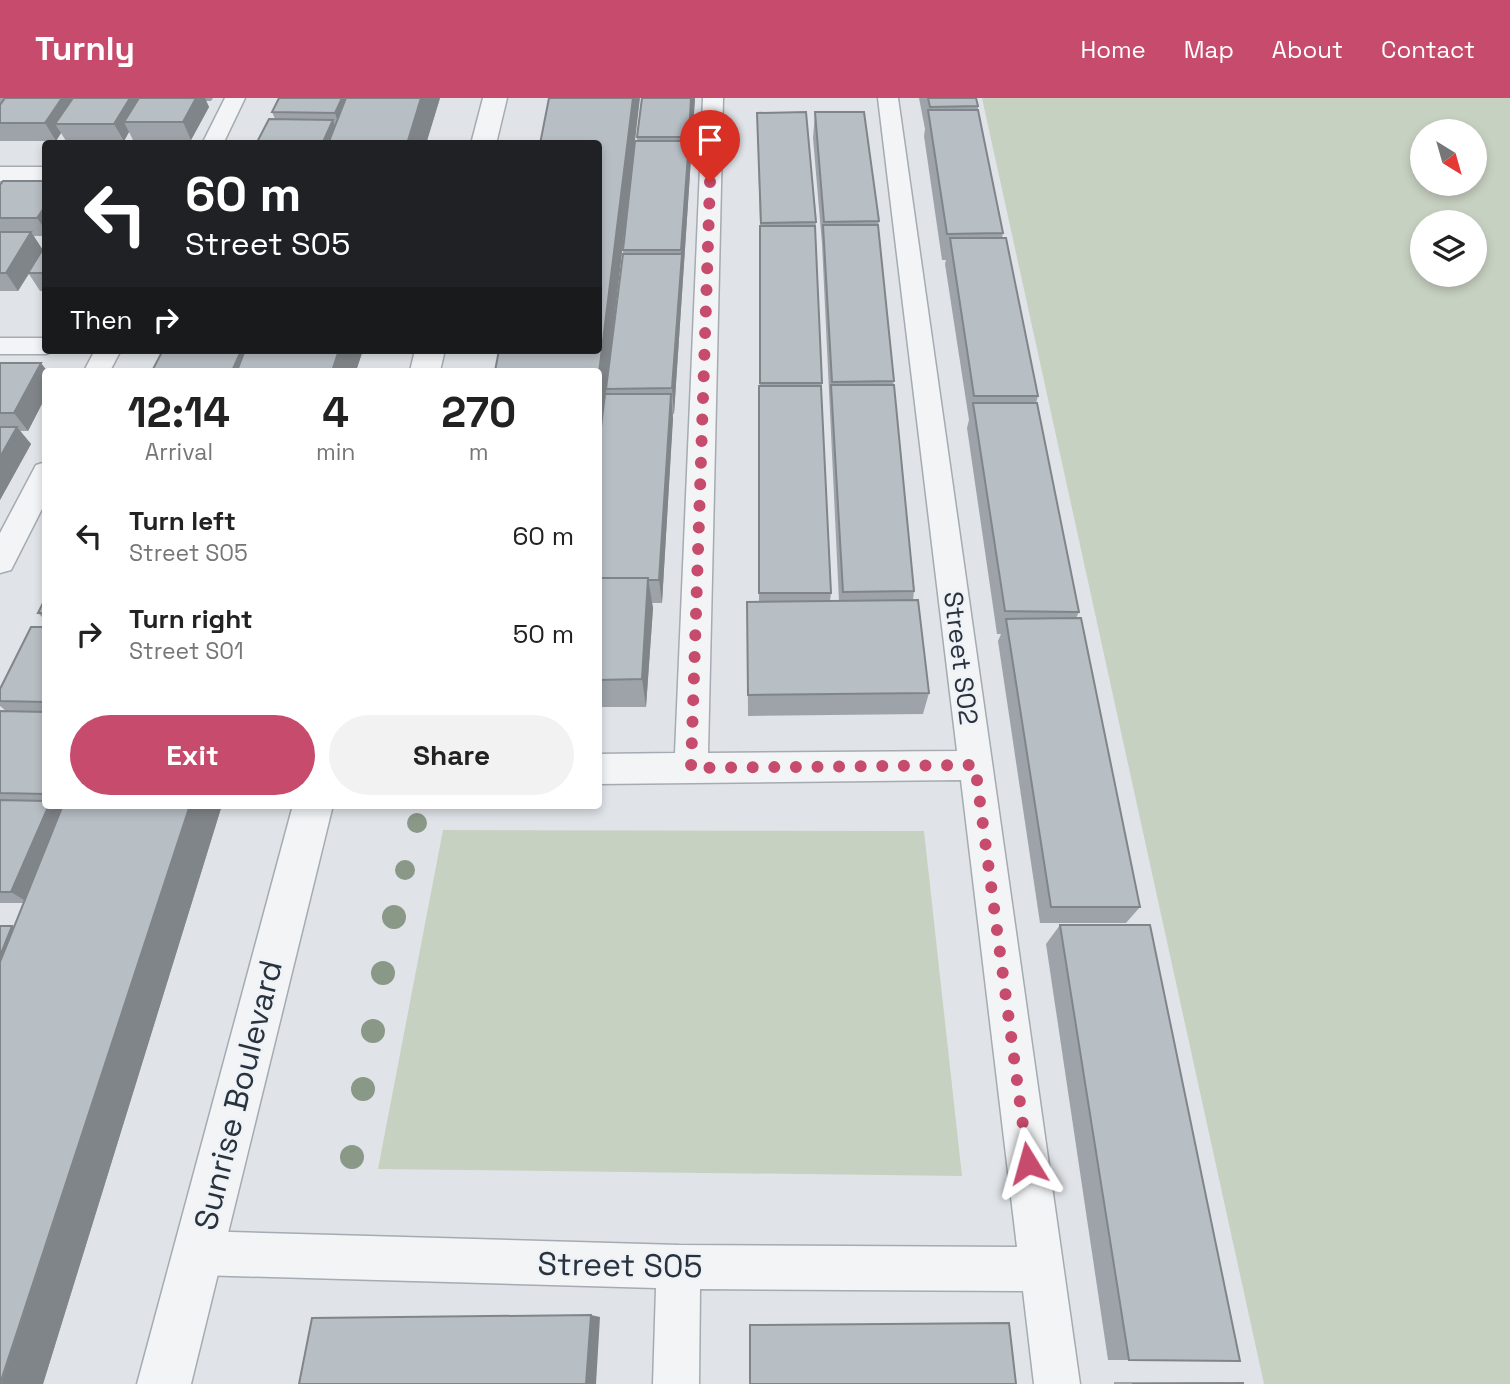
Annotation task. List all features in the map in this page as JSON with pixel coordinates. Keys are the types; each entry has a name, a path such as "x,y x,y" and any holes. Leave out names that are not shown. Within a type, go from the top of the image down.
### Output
{"street":[{"path":"214,140 235,98"},
{"path":"485,140 495,98"},
{"path":"691,768 713,98"},
{"name":"Street S02","path":"888,98 1056,1384"},
{"path":"0,174 42,174"},
{"path":"0,346 42,346"},
{"path":"0,562 42,480"},
{"path":"602,769 975,765"},
{"name":"Sunrise Boulevard","path":"164,1384 312,809"},
{"name":"Street S05","path":"198,1253 679,1267 1041,1269"},
{"path":"676,1384 679,1267"}],"green space":[{"path":"982,98 1510,98 1510,1384 1264,1384"},
{"path":"443,830 924,831 962,1176 378,1169"}],"building":[{"path":"5,98 62,98 45,123 0,123 0,105"},
{"path":"73,98 130,98 114,124 55,124"},
{"path":"139,98 196,98 183,122 124,122"},
{"path":"279,98 342,98 335,113 272,112"},
{"path":"346,98 421,98 408,140 330,140"},
{"path":"549,98 633,98 602,349 602,140 541,140"},
{"path":"642,98 691,98 689,137 637,137"},
{"path":"928,98 976,98 978,106 930,107"},
{"path":"928,110 978,110 1003,233 947,234"},
{"path":"806,112 816,222 761,223 757,113"},
{"path":"815,112 864,112 879,221 824,222"},
{"path":"269,119 333,120 324,140 258,140"},
{"path":"635,141 689,141 681,250 623,250"},
{"path":"3,181 42,181 42,211 37,218 0,218 0,185"},
{"path":"823,225 878,225 894,381 832,382"},
{"path":"760,226 815,226 822,383 760,383"},
{"path":"0,232 31,232 6,273 0,273"},
{"path":"950,238 1006,238 1038,396 974,396"},
{"path":"42,250 42,273 28,273"},
{"path":"623,254 682,254 672,388 606,389"},
{"path":"161,354 240,354 233,368 154,368"},
{"path":"243,354 338,354 333,368 238,368"},
{"path":"498,354 601,354 600,368 496,368"},
{"path":"0,363 41,363 14,413 0,413"},
{"path":"831,385 894,385 914,591 843,592"},
{"path":"759,386 821,386 831,593 759,593"},
{"path":"605,394 671,394 659,580 602,578 602,419"},
{"path":"973,403 1037,403 1079,612 1005,611"},
{"path":"0,427 17,427 0,457"},
{"path":"602,578 648,578 642,679 602,680"},
{"path":"918,600 929,693 748,695 747,602"},
{"path":"1081,618 1140,907 1051,907 1006,619"},
{"path":"31,627 42,627 42,702 0,701 0,689"},
{"path":"0,711 42,712 42,794 0,793"},
{"path":"0,800 42,801 42,809 47,809 11,892 0,892"},
{"path":"61,809 189,809 0,1384 0,962"},
{"path":"1060,925 1150,925 1240,1361 1129,1360"},
{"path":"0,926 12,926 0,956"},
{"path":"591,1315 586,1384 299,1384 312,1318"},
{"path":"1009,1323 1016,1384 750,1384 750,1325"},
{"path":"1243,1383 1243,1384 1132,1384"}],"route":[{"path":"710,182 691,768 975,765 1028,1163"}]}
